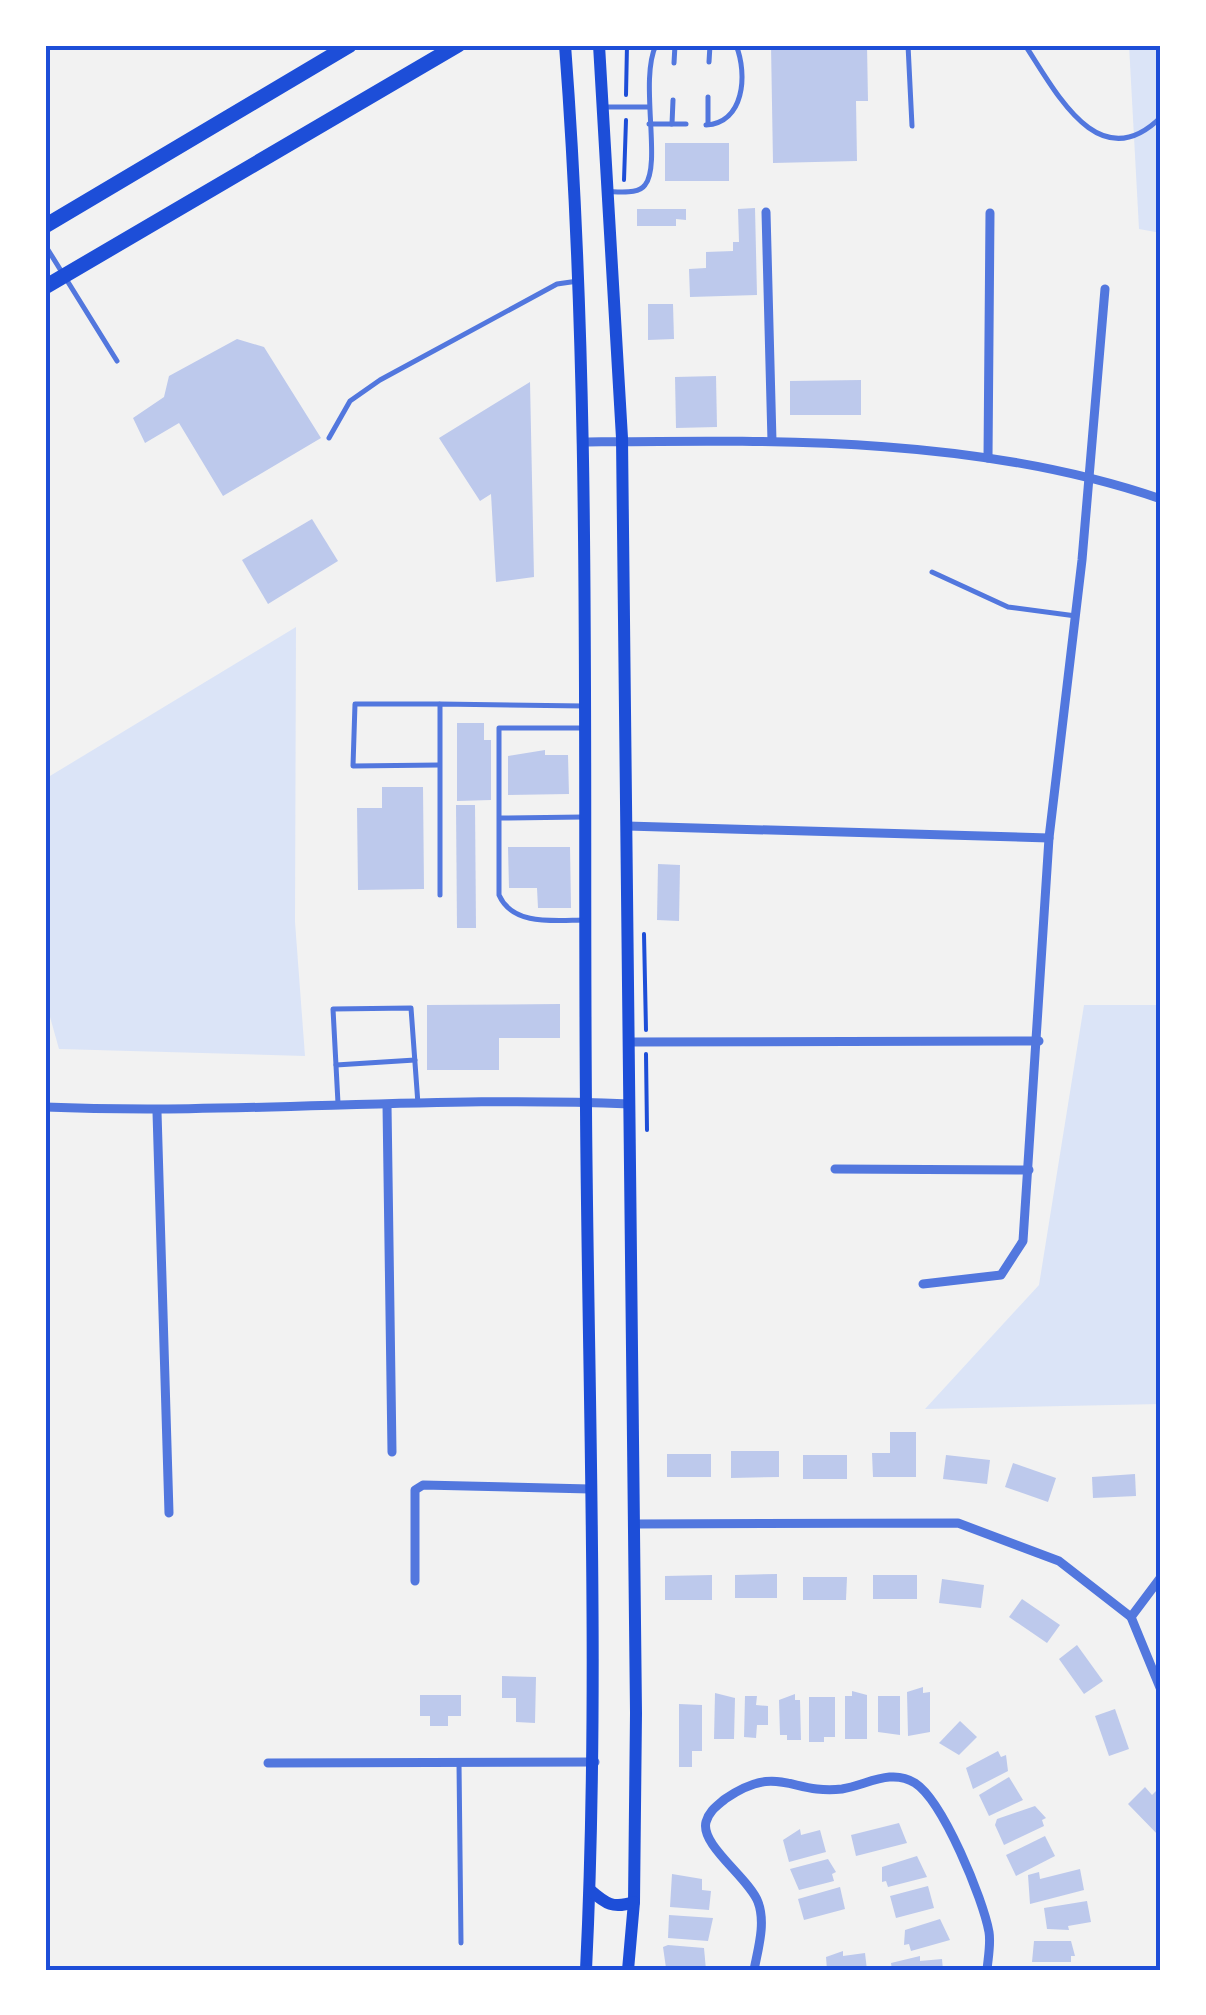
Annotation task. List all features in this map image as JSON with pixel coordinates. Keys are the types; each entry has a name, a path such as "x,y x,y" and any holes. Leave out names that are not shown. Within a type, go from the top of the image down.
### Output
{"main road":[{"path":"45,226 350,45"},
{"path":"45,287 458,45"},
{"path":"565,45 580,281 585,442 586,1102 596,1762 586,1970"},
{"path":"599,45 622,442 635,1524 634,1902 628,1970"},
{"path":"590,1890 607,1905 618,1908 634,1902"}],"street":[{"path":"766,212 772,441"},
{"path":"988,458 990,213"},
{"path":"924,1284 1001,1275 1023,1241 1039,1041 1049,838 1076,616 1105,289"},
{"path":"585,442 772,441 988,458 1090,475 1161,499"},
{"path":"626,826 1049,838"},
{"path":"629,1042 1039,1041"},
{"path":"45,1107 157,1112 387,1104 630,1104"},
{"path":"387,1104 392,1452"},
{"path":"157,1112 169,1513"},
{"path":"835,1169 1029,1170"},
{"path":"415,1581 415,1490 423,1485 590,1489"},
{"path":"635,1524 958,1523 1059,1561 1131,1617 1161,1690"},
{"path":"1131,1617 1161,1578"},
{"path":"268,1763 596,1762"},
{"path":"754,1970 762,1929 759,1904 742,1876 708,1840 705,1824 712,1809 742,1788 775,1778 842,1788 887,1776 912,1781 928,1794 982,1900 990,1936 988,1970"}],"lane":[{"path":"317,65 330,45"},
{"path":"607,192 645,186 651,172 649,107 656,45"},
{"path":"674,63 675,45"},
{"path":"709,62 710,45"},
{"path":"708,98 707,125 732,118 740,100 736,45"},
{"path":"908,45 912,126"},
{"path":"1025,45 1067,108 1084,126 1116,141 1144,134 1161,117"},
{"path":"672,124 673,100"},
{"path":"602,108 649,107"},
{"path":"649,124 686,124"},
{"path":"45,245 117,361"},
{"path":"329,438 350,401 380,380 558,284 580,281"},
{"path":"932,572 1008,607 1076,616"},
{"path":"440,766 354,766 354,704 587,706"},
{"path":"440,704 440,895"},
{"path":"586,728 500,728 498,895 504,907 536,919 587,920"},
{"path":"500,818 586,817"},
{"path":"338,1106 334,1009 411,1008 418,1104"},
{"path":"336,1066 415,1060"},
{"path":"460,1763 461,1943"}],"shaded area":[{"path":"1129,45 1161,45 1161,233 1139,229"},
{"path":"296,627 295,922 305,1056 59,1049 45,999 45,779"},
{"path":"1084,1005 1161,1005 1161,1404 925,1409 1039,1285"}],"building":[{"path":"771,45 867,45 868,101 856,101 857,161 773,163"},
{"path":"665,143 729,143 729,181 665,181"},
{"path":"755,208 757,295 690,297 689,269 706,268 706,252 733,251 733,242 739,242 738,209"},
{"path":"637,209 686,209 686,220 676,219 676,226 637,226"},
{"path":"648,304 673,304 674,339 648,340"},
{"path":"237,339 264,347 321,438 223,496 179,423 145,443 133,418 164,397 169,376"},
{"path":"716,376 717,427 676,428 675,377"},
{"path":"861,380 861,415 790,415 790,381"},
{"path":"530,382 534,577 496,582 491,494 480,501 439,438"},
{"path":"312,519 338,561 268,604 242,560"},
{"path":"457,723 484,723 484,740 491,740 491,800 457,801"},
{"path":"545,750 545,755 568,755 569,794 508,795 508,756"},
{"path":"382,787 423,787 424,889 358,890 357,808 382,808"},
{"path":"456,805 475,805 476,928 457,928"},
{"path":"508,847 570,847 571,908 538,908 537,888 509,888"},
{"path":"658,864 680,865 679,921 657,920"},
{"path":"560,1004 560,1038 499,1038 499,1070 427,1070 427,1005"},
{"path":"890,1432 916,1432 916,1477 873,1477 872,1453 890,1453"},
{"path":"731,1451 779,1451 779,1477 731,1478"},
{"path":"667,1454 711,1454 711,1477 667,1477"},
{"path":"803,1455 847,1455 847,1479 803,1479"},
{"path":"946,1455 990,1460 987,1484 943,1479"},
{"path":"1013,1463 1056,1478 1048,1502 1005,1487"},
{"path":"1135,1474 1136,1496 1093,1498 1092,1477"},
{"path":"777,1574 777,1598 735,1598 735,1575"},
{"path":"712,1575 712,1600 665,1600 665,1576"},
{"path":"873,1575 917,1575 917,1599 873,1599"},
{"path":"803,1577 847,1577 846,1600 803,1600"},
{"path":"942,1579 984,1585 981,1608 939,1603"},
{"path":"1022,1599 1060,1625 1047,1643 1009,1617"},
{"path":"1077,1645 1103,1681 1084,1694 1059,1659"},
{"path":"502,1676 536,1677 535,1723 516,1722 516,1698 502,1698"},
{"path":"923,1687 923,1693 930,1692 930,1732 908,1736 907,1692"},
{"path":"852,1691 867,1695 867,1739 845,1739 845,1696 852,1696"},
{"path":"715,1693 735,1698 734,1739 714,1739"},
{"path":"795,1694 795,1700 800,1700 801,1740 787,1740 787,1735 780,1735 779,1700"},
{"path":"420,1695 461,1695 461,1716 448,1716 448,1726 430,1726 430,1716 420,1716"},
{"path":"745,1696 757,1696 756,1705 768,1706 768,1725 757,1725 756,1738 744,1737"},
{"path":"878,1696 900,1696 900,1735 878,1732"},
{"path":"809,1697 835,1697 835,1737 809,1742"},
{"path":"679,1704 702,1705 702,1751 692,1751 692,1767 679,1767"},
{"path":"1115,1709 1129,1749 1109,1756 1095,1716"},
{"path":"960,1721 977,1737 959,1755 939,1743"},
{"path":"998,1751 1001,1757 1006,1755 1008,1771 973,1789 966,1768"},
{"path":"1009,1777 1023,1800 989,1816 979,1795"},
{"path":"1145,1787 1152,1795 1157,1790 1161,1794 1161,1838 1128,1804"},
{"path":"1035,1806 1046,1818 1042,1820 1044,1826 1004,1845 995,1825 997,1819"},
{"path":"899,1823 907,1843 856,1856 851,1835"},
{"path":"800,1829 801,1835 820,1830 826,1852 789,1862 783,1840"},
{"path":"1045,1836 1055,1856 1016,1876 1006,1855"},
{"path":"917,1856 927,1877 888,1887 886,1881 882,1882 882,1867"},
{"path":"828,1859 836,1872 832,1874 834,1881 799,1890 790,1869"},
{"path":"1080,1869 1084,1890 1030,1904 1028,1875 1039,1872 1040,1879"},
{"path":"672,1874 702,1879 702,1890 711,1891 709,1910 670,1907"},
{"path":"928,1886 934,1908 896,1918 890,1896"},
{"path":"840,1887 845,1909 804,1920 798,1899"},
{"path":"1087,1901 1091,1922 1068,1926 1069,1930 1047,1929 1044,1908"},
{"path":"669,1915 713,1918 708,1941 668,1938"},
{"path":"940,1919 950,1940 911,1951 909,1944 904,1945 905,1930"},
{"path":"1034,1941 1071,1941 1075,1956 1071,1956 1071,1962 1032,1962"},
{"path":"663,1947 704,1948 706,1970 666,1968"},
{"path":"843,1951 843,1956 865,1953 867,1970 827,1970 826,1957"},
{"path":"920,1956 920,1961 942,1959 943,1970 892,1970 891,1963"}]}
